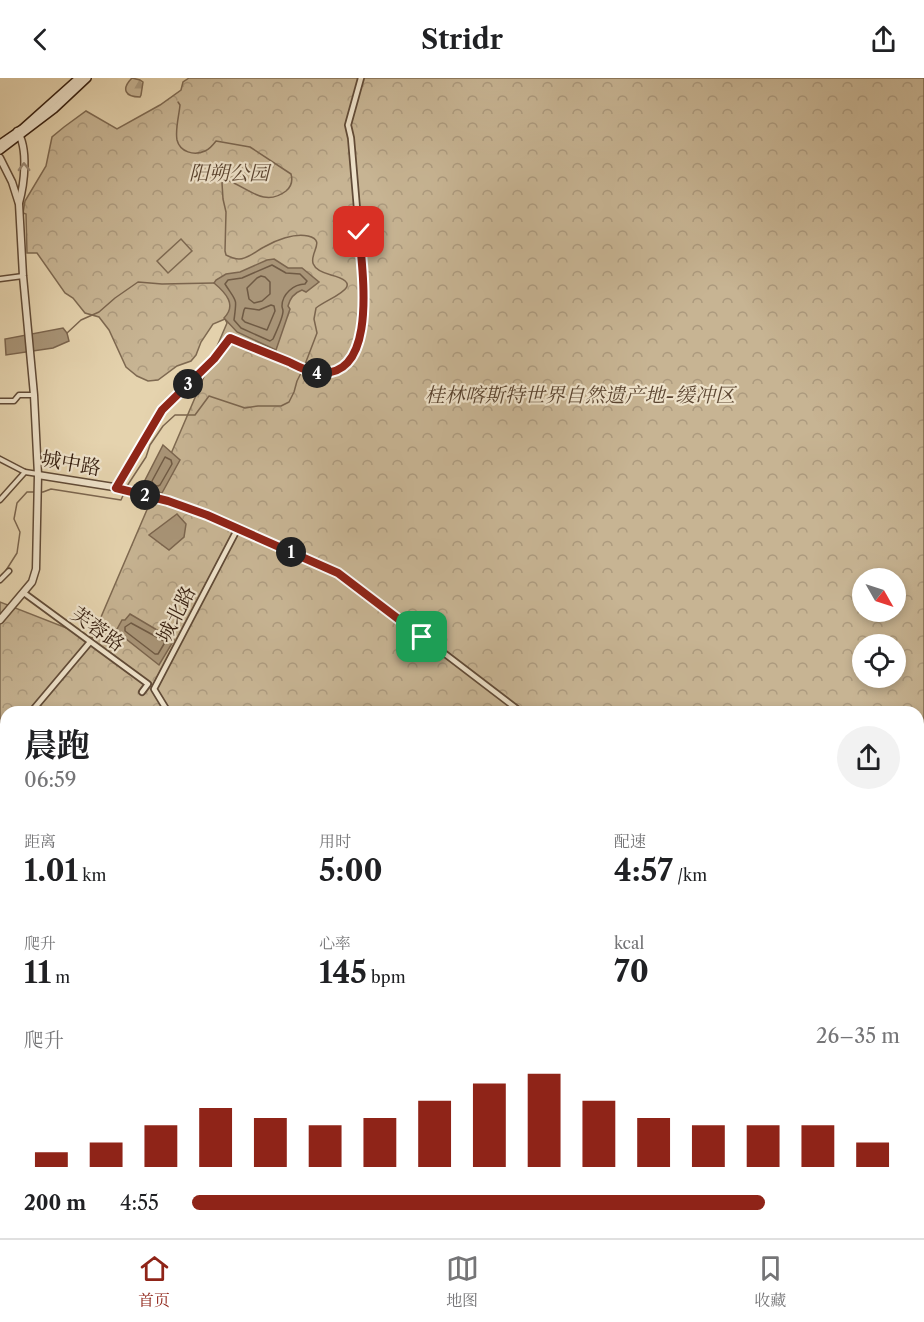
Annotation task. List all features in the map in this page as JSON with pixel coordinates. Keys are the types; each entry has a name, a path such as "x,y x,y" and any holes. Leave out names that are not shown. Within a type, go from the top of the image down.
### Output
{"main road":[{"path":"0,150 79,78"},
{"path":"0,144 54,109 87,78"}],"street":[{"path":"118,488 162,410 214,359 230,338 316,373 333,372 343,367 353,357 364,307 362,263 348,125 359,78"},
{"path":"19,133 23,151 24,176 19,204"},
{"path":"0,158 12,182 19,204 38,474 36,569 32,582 0,620"},
{"path":"0,279 23,276"},
{"path":"0,401 14,400 19,395 34,395"},
{"name":"城中路","path":"0,459 25,472 118,488 168,501 238,528 338,573 368,595"},
{"path":"0,500 25,472"},
{"name":"城北路","path":"154,689 238,528"},
{"path":"0,580 9,572"},
{"path":"24,593 148,684 154,689 164,706"},
{"name":"芙蓉路","path":"24,593 138,677"},
{"path":"368,595 513,706"},
{"path":"36,706 90,642"},
{"path":"142,692 148,684"}],"green space":[{"path":"132,78 143,82 140,97 131,96 126,92"},
{"name":"桂林喀斯特世界自然遗产地-缓冲区","path":"189,78 924,78 924,706 0,706 0,602 92,638 227,323 225,319 213,324 191,361 177,366 158,380 148,381 126,367 109,330 99,317 85,313 73,298 65,293 37,253 27,253 26,214 23,213 25,201 46,166 52,137 86,111 117,129 160,105 181,90 183,82"},
{"path":"181,239 192,251 168,273 157,261"}],"water":[{"path":"274,259 288,268 302,268 319,282 306,292 302,290 291,298 288,306 290,309 276,350 237,332 224,318 230,304 226,295 214,283 226,274 240,272"},
{"path":"63,328 69,341 53,348 6,355 5,339"},
{"path":"163,445 180,460 162,493 141,488"},
{"path":"177,514 186,524 184,537 169,550 149,535"},
{"path":"130,614 174,640 159,665 116,631 122,620"}],"waterway":[{"path":"178,102 180,105 177,140 184,150 192,153 201,152 216,141 250,147 291,174 292,183 278,196 263,197 227,180 222,183 226,212 226,255 242,259 269,244 291,236 308,236 315,239 317,243 313,259 314,265 319,270 347,283 343,292 316,308 314,319 317,333 304,367"},
{"path":"67,333 81,320 99,312 138,282 214,283"},
{"path":"127,486 146,457 150,445 163,426 175,415 195,415 209,396 245,408 281,406 289,402 302,371"},
{"path":"39,492 51,489 121,500 125,491"},
{"path":"3,575 17,553 20,532 14,519 17,503 27,492 34,492"}],"route":[{"path":"359,232 364,307 356,352 348,363 333,372 316,373 230,338 214,359 162,410 116,488 168,501 207,515 338,573 422,637"}],"park label":[{"name":"阳朔公园","path":"229,173"}]}
